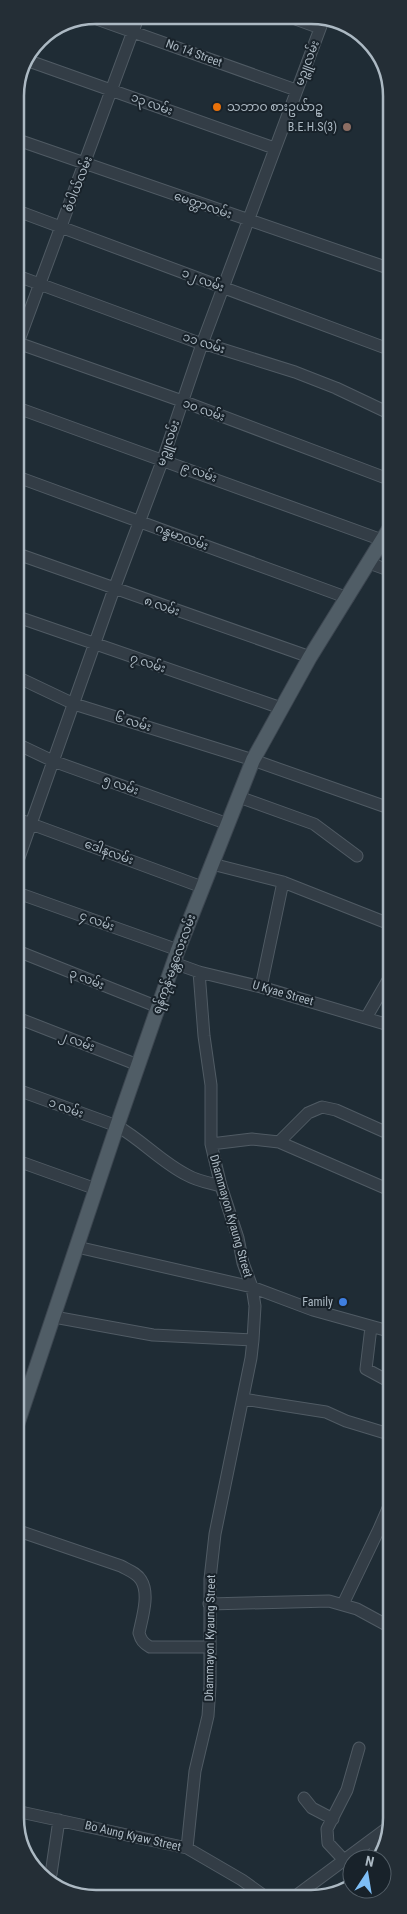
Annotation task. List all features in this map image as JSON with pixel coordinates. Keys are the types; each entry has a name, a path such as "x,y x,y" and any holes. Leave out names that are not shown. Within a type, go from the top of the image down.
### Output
{"main road":[{"name":"ရန်ကုန်-မန္တလေးလမ်း","path":"24,1405 78,1247 116,1126 158,1007 202,887 254,760 310,657 382,540"}],"street":[{"name":"No 14 Street","path":"111,24 296,90"},
{"name":"စံပါယ်လမ်း","path":"24,325 86,164 136,24"},
{"name":"မဉ္ဇူလမ်း","path":"24,845 114,589 163,459 202,344 321,25"},
{"name":"၁၃ လမ်း","path":"32,62 274,148"},
{"name":"မေတ္တာလမ်း","path":"24,142 383,266"},
{"name":"၁၂ လမ်း","path":"24,213 383,347"},
{"name":"၁၁ လမ်း","path":"24,278 202,344 295,372 336,388 383,410"},
{"name":"၁၀ လမ်း","path":"24,349 182,401 383,477"},
{"name":"၉ လမ်း","path":"24,410 382,540"},
{"name":"ဂန္ဓမာလမ်း","path":"24,479 348,598"},
{"name":"၈ လမ်း","path":"24,556 310,657"},
{"path":"369,563 383,568"},
{"name":"၇ လမ်း","path":"24,619 281,708"},
{"name":"၆ လမ်း","path":"24,680 74,704 254,760 383,806"},
{"name":"၅ လမ်း","path":"24,747 53,761 228,824"},
{"path":"239,797 314,824 357,856"},
{"name":"ဒေါနလမ်း","path":"24,821 202,887"},
{"path":"212,864 283,882 383,921"},
{"path":"261,986 283,882"},
{"name":"၄ လမ်း","path":"24,896 176,957"},
{"name":"၃ လမ်း","path":"24,954 158,1007"},
{"name":"U Kyae Street","path":"176,957 199,972 261,986 383,1023"},
{"name":"Dhammayon Kyaung Street","path":"187,1848 196,1771 208,1716 210,1686 209,1604 215,1534 251,1358 255,1306 252,1287 243,1263 238,1238 221,1186 211,1144 211,1085 204,1036 199,972"},
{"path":"366,1018 383,989"},
{"name":"၂ လမ်း","path":"24,1021 138,1065"},
{"name":"၁ လမ်း","path":"24,1092 116,1126 132,1134 172,1166 189,1176 221,1186"},
{"path":"279,1142 308,1113 322,1107 336,1110 383,1131"},
{"path":"211,1144 252,1140 279,1142 383,1187"},
{"path":"24,1163 96,1189"},
{"path":"78,1247 252,1287 313,1310 383,1329"},
{"path":"54,1317 153,1335 253,1340"},
{"path":"372,1326 366,1369 383,1378"},
{"path":"243,1398 326,1412 346,1421 383,1432"},
{"path":"343,1604 383,1522"},
{"path":"24,1533 121,1566 134,1573 144,1586 145,1596 139,1633 140,1639 144,1644 150,1646 209,1647"},
{"path":"209,1604 312,1601 343,1604 357,1609 383,1623"},
{"path":"342,1858 328,1843 326,1838 327,1829 347,1790 359,1748"},
{"path":"304,1798 312,1808 332,1819"},
{"name":"Bo Aung Kyaw Street","path":"24,1813 187,1848 256,1890"},
{"path":"50,1873 59,1820"},
{"path":"358,1849 382,1832"},
{"path":"303,1890 342,1860"}],"place":[{"name":"သဘာဝ စားဥယ်ာဥ္","path":"217,107"},
{"name":"B.E.H.S(3)","path":"347,127"},
{"name":"Family","path":"343,1302"}]}
